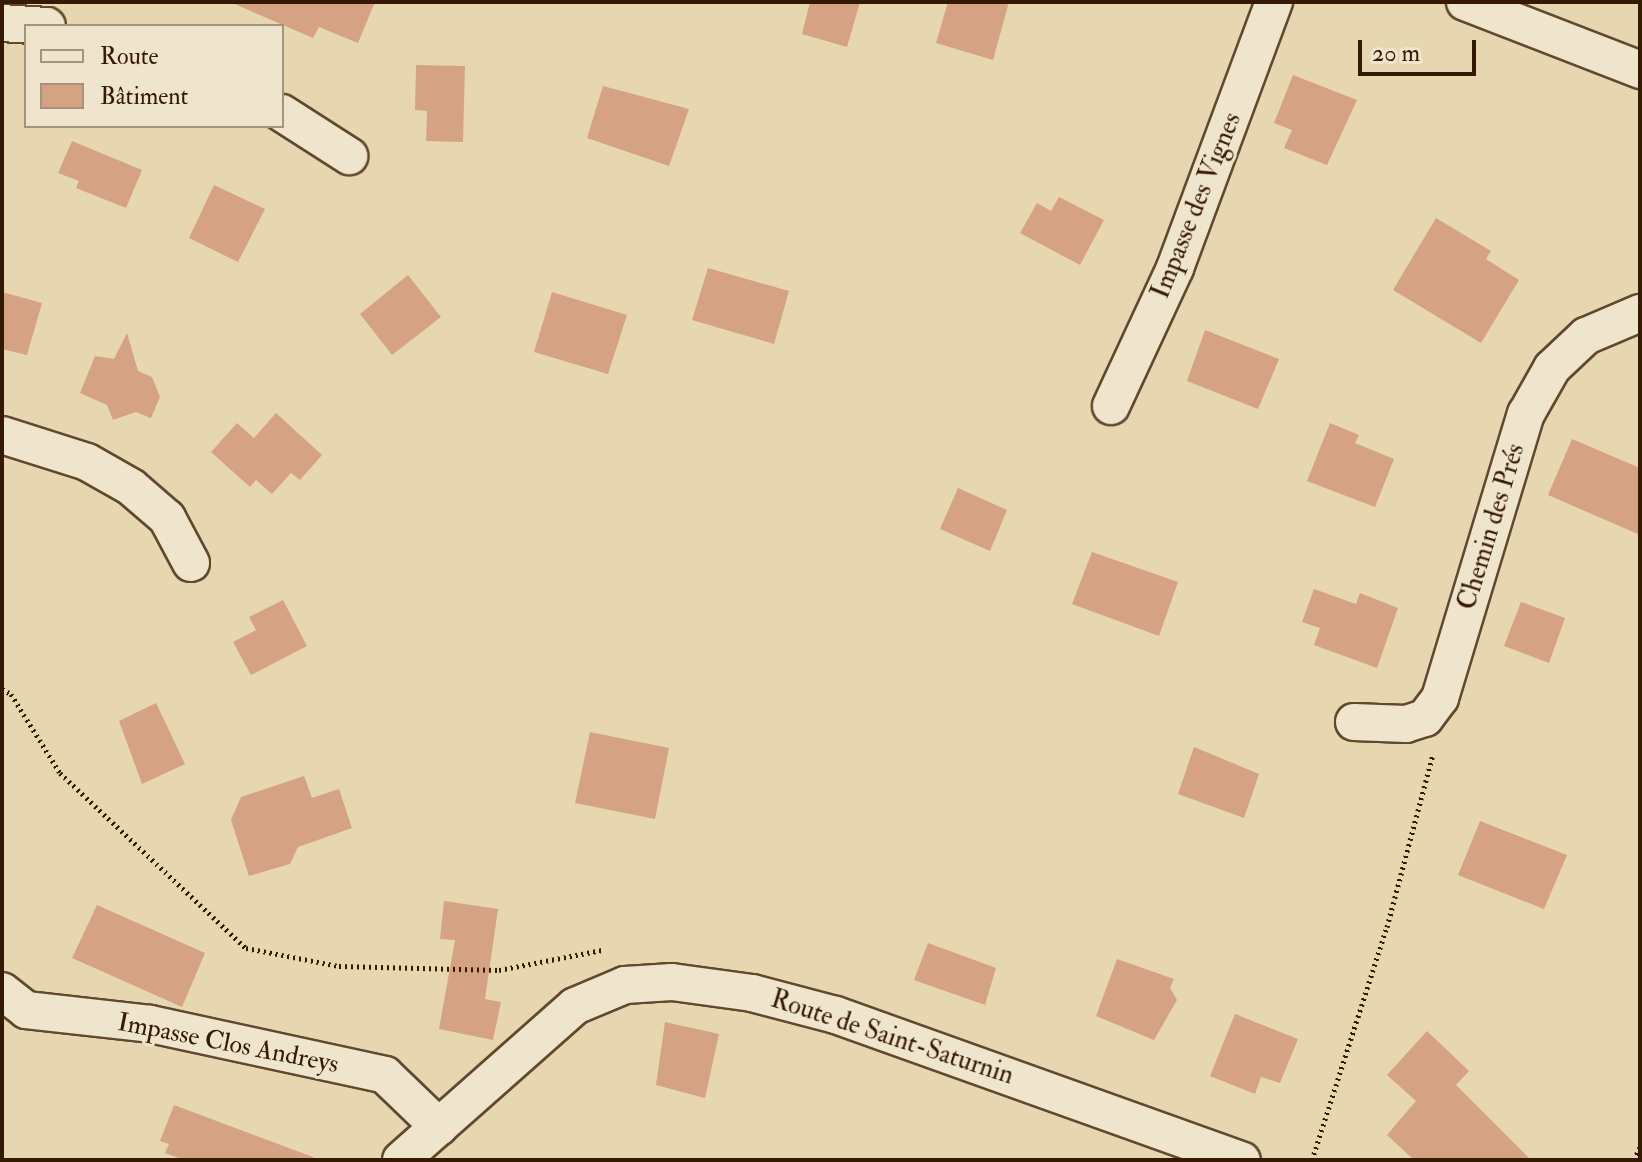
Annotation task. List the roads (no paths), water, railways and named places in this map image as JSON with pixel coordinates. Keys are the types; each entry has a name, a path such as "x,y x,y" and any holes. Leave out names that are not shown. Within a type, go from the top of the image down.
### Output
{"street":[{"name":"Impasse des Vignes","path":"1111,406 1175,268 1274,2"},
{"path":"1465,2 1640,70"},
{"path":"2,23 24,24"},
{"path":"284,114 349,156"},
{"name":"Chemin des Prés","path":"1354,722 1406,724 1425,718 1440,698 1526,414 1552,368 1586,336 1640,313"},
{"path":"2,435 87,462 131,487 167,518 191,563"},
{"name":"Route de Saint-Saturnin","path":"401,1160 575,1006 625,985 672,982 752,993 836,1015 1242,1160"},
{"name":"Impasse Clos Andreys","path":"2,991 26,1010 150,1024 385,1075 439,1127"}]}
